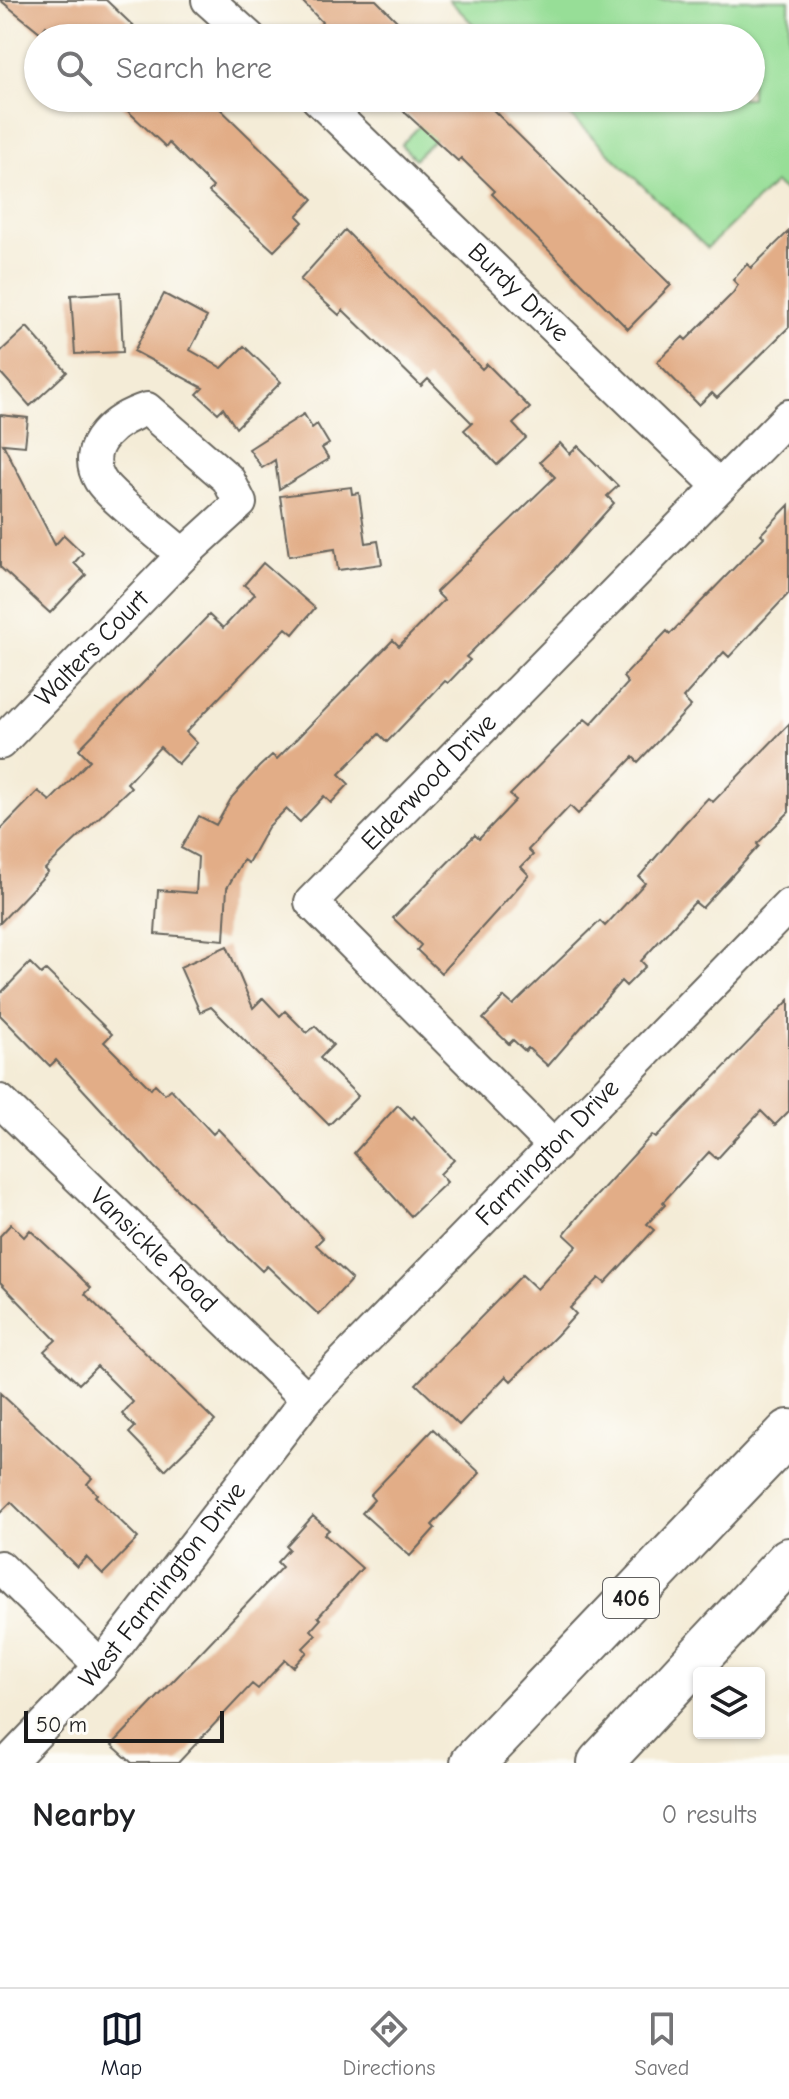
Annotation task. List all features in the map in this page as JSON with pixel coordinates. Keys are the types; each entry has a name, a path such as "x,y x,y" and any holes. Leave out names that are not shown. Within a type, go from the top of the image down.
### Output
{"highway":[{"name":"406","path":"473,1763 789,1432"},
{"path":"600,1763 789,1560"}],"street":[{"path":"208,0 235,24"},
{"name":"Burdy Drive","path":"332,112 719,486"},
{"name":"Walters Court","path":"0,743 183,555 240,503 228,479 147,409 124,417 102,437 94,458 100,481 183,555"},
{"name":"Elderwood Drive","path":"555,1147 311,902 789,416"},
{"name":"Farmington Drive","path":"307,1399 789,905"},
{"name":"Vansickle Road","path":"0,1101 307,1399"},
{"name":"West Farmington Drive","path":"8,1763 101,1666 307,1399"},
{"path":"0,1567 101,1666"}],"green space":[{"path":"449,0 789,0 789,195 775,183 707,248 566,112 765,112 765,24 473,24"},
{"path":"433,112 461,112 415,159 401,145"}],"building":[{"path":"0,0 106,0 131,24 30,24"},
{"path":"301,0 376,0 400,24 320,24 322,22"},
{"path":"129,112 223,112 313,199 297,216 303,222 274,251 209,192 213,187 169,143 166,147"},
{"path":"404,112 495,112 671,285 628,329 492,194 495,191 461,158 458,161"},
{"path":"345,230 482,369 487,364 530,408 513,424 526,438 497,465 464,430 472,423 428,379 421,386 343,310 339,315 300,280"},
{"path":"789,231 789,327 717,398 712,393 699,405 657,362 683,337 686,340 733,293 738,285 733,280 747,264 751,268"},
{"path":"120,292 123,352 75,354 71,295"},
{"path":"164,294 207,317 190,350 222,368 244,346 281,382 236,428 223,408 218,413 197,394 203,388 134,351"},
{"path":"27,327 67,372 30,406 0,372 0,352"},
{"path":"304,414 312,428 317,424 329,444 322,448 329,459 279,489 275,460 262,468 249,449"},
{"path":"0,415 28,418 25,446 3,444 55,545 64,535 83,553 74,563 86,575 50,613 0,567"},
{"path":"560,443 570,454 578,446 618,486 607,496 614,503 556,568 466,657 470,660 448,683 445,681 387,742 379,734 339,774 349,784 331,803 324,796 300,822 286,809 268,827 248,863 243,860 227,888 224,940 155,934 158,890 196,893 198,857 181,848 199,816 216,825 232,797 259,767 272,755 277,759 393,640 399,646 444,600 436,592 555,477 540,462"},
{"path":"351,487 352,494 359,493 366,543 378,541 382,564 338,570 335,549 289,556 280,496"},
{"path":"789,505 789,593 729,657 724,652 683,698 691,706 638,762 633,757 578,814 570,806 528,850 533,855 521,867 529,875 441,973 417,950 421,945 393,918 475,835 479,839 516,800 510,795 585,719 591,724 628,683 623,677 667,631 670,634 764,537 761,534"},
{"path":"263,563 315,608 293,634 286,628 186,732 197,743 178,764 160,747 127,783 131,787 45,869 48,872 0,923 0,830 38,791 50,801 90,760 79,749 209,615 223,628 255,594 244,585"},
{"path":"789,724 789,812 702,908 695,902 641,961 646,966 626,986 621,981 548,1066 528,1048 525,1051 513,1040 509,1044 483,1019 504,997 513,1005 600,921 605,926 645,883 639,877 683,825 708,798 713,802"},
{"path":"227,946 253,1008 263,998 280,1016 285,1011 307,1033 315,1026 333,1045 320,1058 358,1096 329,1125 211,1007 200,1012 180,967"},
{"path":"30,963 41,974 46,970 112,1034 104,1042 151,1089 155,1084 165,1094 171,1089 213,1134 218,1129 323,1238 316,1245 352,1279 319,1315 267,1266 262,1271 154,1167 56,1060 50,1066 0,1015 0,994"},
{"path":"789,1000 789,1111 775,1125 761,1111 717,1159 709,1152 647,1224 654,1230 605,1283 599,1278 570,1308 576,1314 511,1381 506,1376 459,1425 416,1384 522,1275 537,1289 577,1246 564,1234 587,1206 652,1135 656,1138"},
{"path":"398,1105 412,1119 414,1116 454,1160 440,1174 447,1182 411,1216 354,1153"},
{"path":"11,1224 24,1237 30,1230 73,1270 91,1288 85,1294 215,1421 165,1470 129,1433 135,1427 122,1414 133,1402 97,1366 79,1384 44,1351 56,1340 0,1282 0,1236"},
{"path":"0,1393 92,1478 87,1484 97,1494 95,1496 138,1538 103,1574 86,1557 77,1567 11,1502 0,1513"},
{"path":"433,1429 480,1473 432,1525 435,1528 410,1556 362,1513 374,1500 370,1495"},
{"path":"313,1516 329,1530 324,1534 362,1568 318,1617 321,1619 311,1630 316,1635 303,1648 307,1652 293,1667 285,1660 258,1689 252,1684 178,1763 132,1763 112,1745 282,1567 277,1562 289,1549 286,1546"}]}
